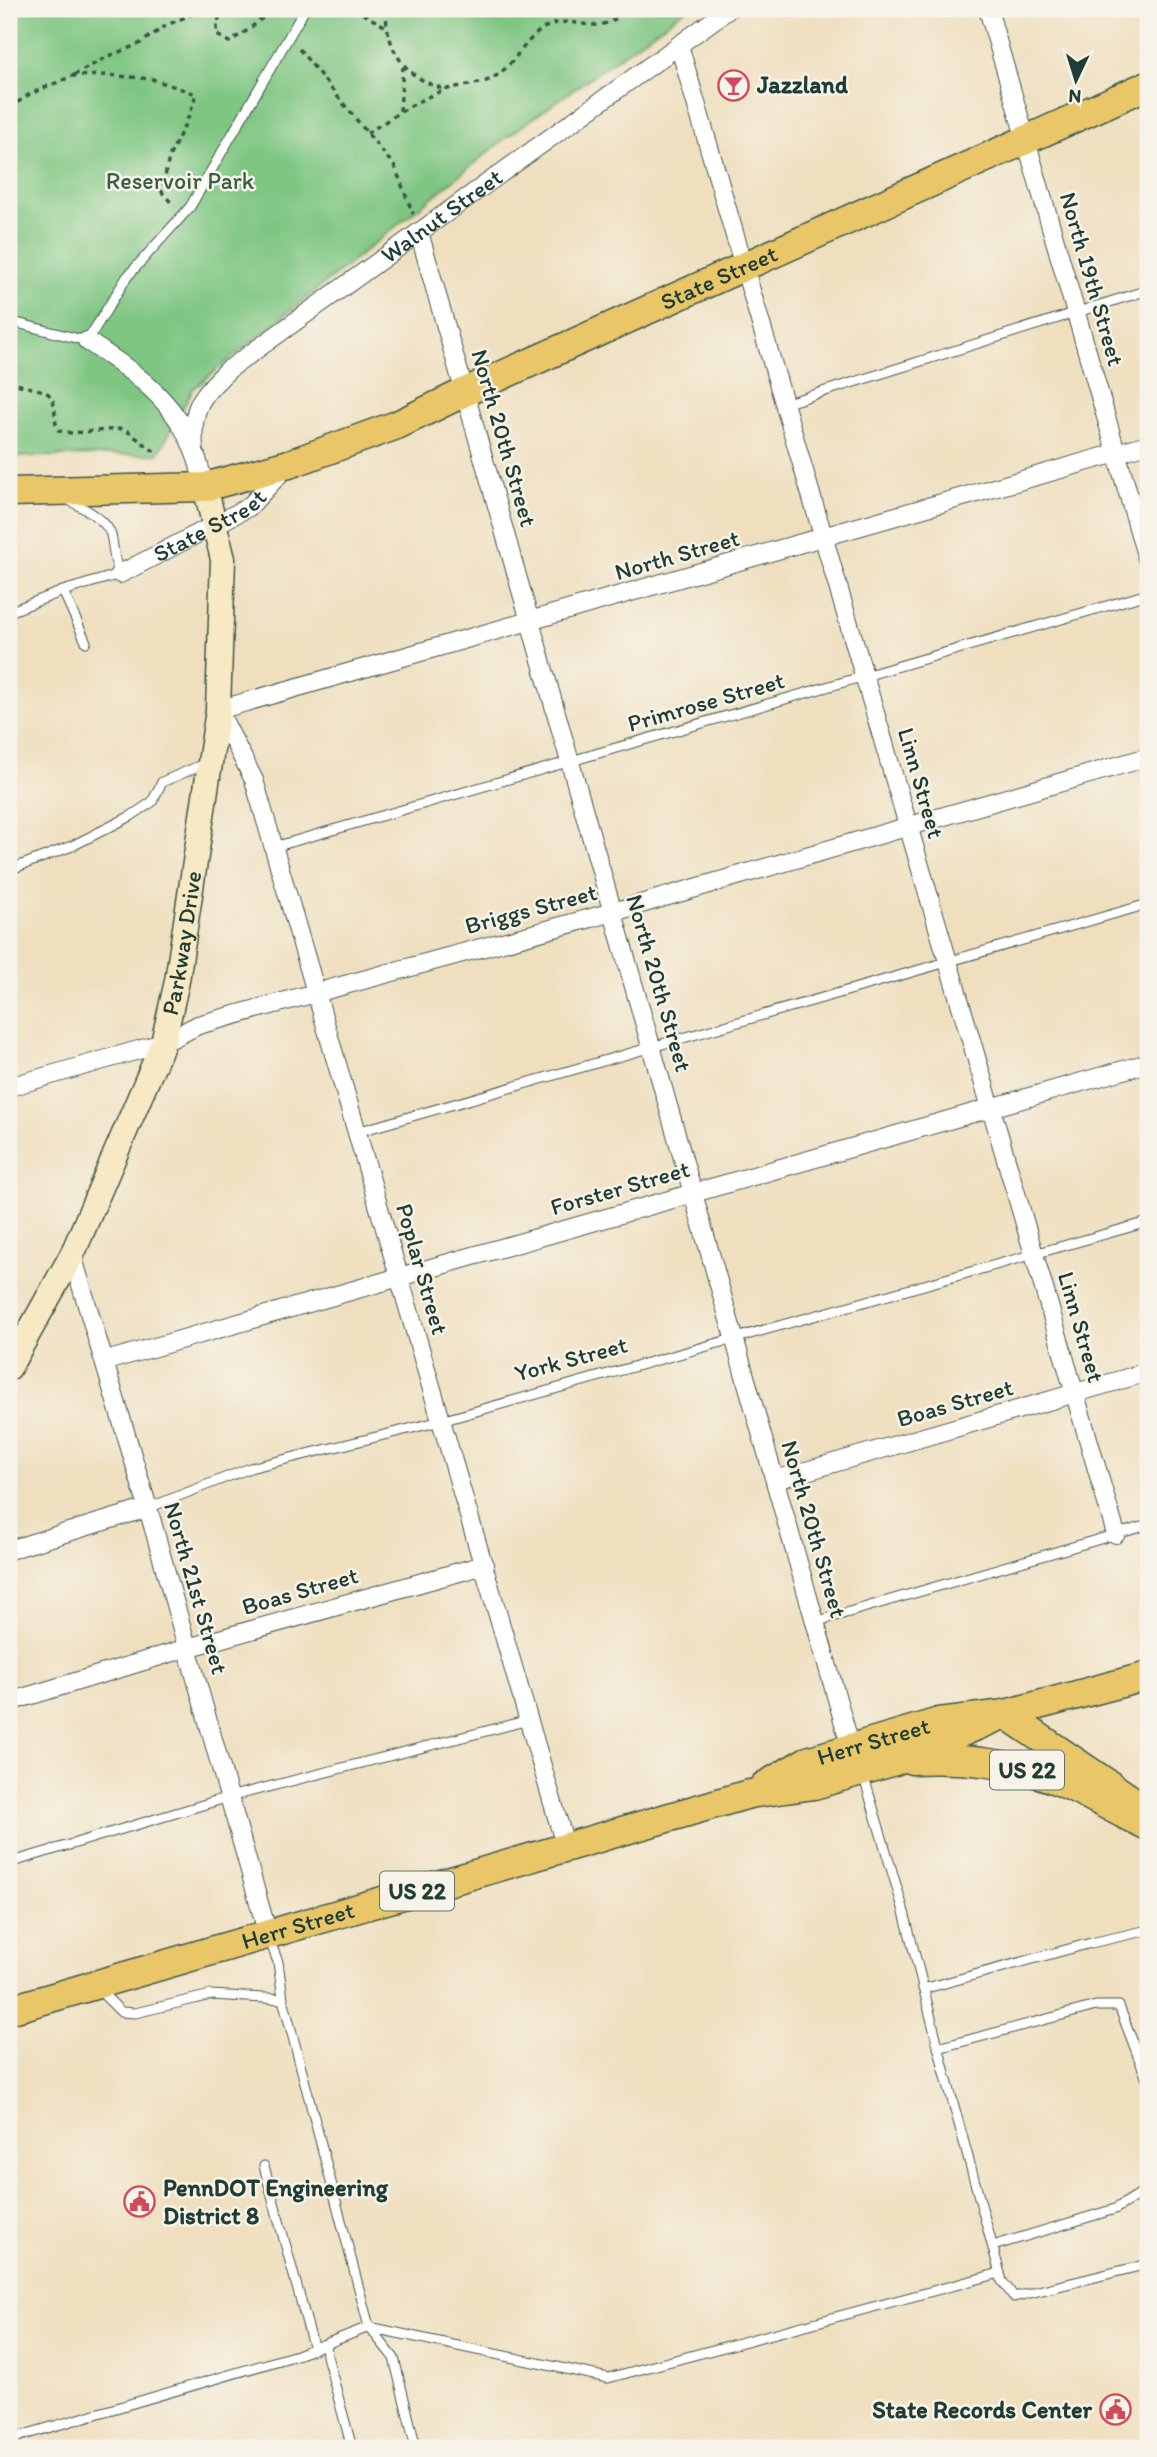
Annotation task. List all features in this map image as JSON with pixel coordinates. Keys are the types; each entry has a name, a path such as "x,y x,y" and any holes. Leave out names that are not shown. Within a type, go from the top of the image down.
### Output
{"main road":[{"name":"State Street","path":"54,491 205,487 289,464 397,425 1148,85"},
{"path":"9,492 54,491"},
{"name":"Herr Street","path":"9,2010 749,1794 814,1785 856,1759 939,1723 1005,1714 1148,1676"},
{"name":"Herr Street","path":"856,1759 895,1761 1005,1714"},
{"name":"US 22","path":"1005,1714 1148,1811"},
{"name":"US 22","path":"895,1761 971,1760 1019,1768 1062,1782 1148,1826"}],"street":[{"name":"Walnut Street","path":"194,449 192,424 195,414 202,395 219,378 729,9"},
{"name":"North 19th Street","path":"988,9 1148,562"},
{"name":"Linn Street","path":"679,45 1116,1534"},
{"name":"North 20th Street","path":"419,232 856,1759"},
{"path":"87,341 144,380 162,398 194,449 205,487"},
{"name":"North Street","path":"218,710 1148,444"},
{"name":"State Street","path":"120,574 249,507 289,464"},
{"name":"Parkway Drive","path":"9,1367 72,1255 163,1043 177,981 218,710 223,559 205,487"},
{"name":"Poplar Street","path":"218,710 254,780 566,1848"},
{"name":"Briggs Street","path":"9,1087 163,1043 198,1025 613,912 1148,757"},
{"name":"Forster Street","path":"106,1361 1148,1063"},
{"name":"North 21st Street","path":"72,1255 106,1361 268,1935"},
{"name":"Boas Street","path":"775,1480 1148,1373"},
{"name":"York Street","path":"9,1550 148,1508"},
{"name":"Boas Street","path":"9,1702 187,1648 484,1565"}],"lane":[{"path":"9,321 87,341 127,277 190,207 304,9"},
{"path":"784,404 1148,290"},
{"path":"9,612 63,591 120,574 113,560 111,533 94,516 54,491"},
{"path":"63,591 86,642"},
{"name":"Primrose Street","path":"274,847 1148,594"},
{"path":"9,870 72,846 131,816 152,802 162,782 209,762"},
{"path":"357,1132 1148,904"},
{"name":"York Street","path":"148,1508 250,1468 441,1421 1148,1222"},
{"path":"815,1622 1148,1525"},
{"path":"9,1863 229,1797 529,1720"},
{"path":"856,1759 903,1908 938,2048 1002,2280 1014,2297 1148,2264"},
{"path":"923,1989 1148,1930"},
{"path":"268,1935 278,1962 283,1999 369,2327 394,2358 416,2448"},
{"path":"94,1985 121,2012 135,2013 211,1995 283,1999"},
{"path":"938,2048 1096,2006 1119,2006 1148,2082"},
{"path":"264,2165 314,2348"},
{"path":"993,2246 1115,2209 1148,2189"},
{"path":"17,2437 314,2348 369,2327 608,2378 1000,2273"},
{"path":"326,2344 352,2448"},
{"path":"9,2415 17,2437 12,2448"}],"path":[{"path":"9,122 18,118 10,107 30,94 139,44 167,25 204,9"},
{"path":"227,9 217,22 217,35 229,42 273,9"},
{"path":"354,9 388,28"},
{"path":"386,9 393,48 407,71 427,84 447,89"},
{"path":"368,133 447,89 477,85 498,75 528,41 545,27 567,21 598,25 616,19 629,9"},
{"path":"288,37 395,167 419,232"},
{"path":"400,113 404,65"},
{"path":"72,76 108,75 152,79 196,94 190,114 169,157 162,192 182,216"},
{"path":"9,379 17,385 48,394 54,405 56,427 59,431 72,433 120,429 127,431 158,454"}],"green space":[{"name":"Reservoir Park","path":"9,9 686,9 507,137 193,389 158,454 9,457"}],"place":[{"name":"Jazzland","path":"734,85"},
{"name":"PennDOT Engineering District 8","path":"140,2202"},
{"name":"State Records Center","path":"1115,2410"}]}
